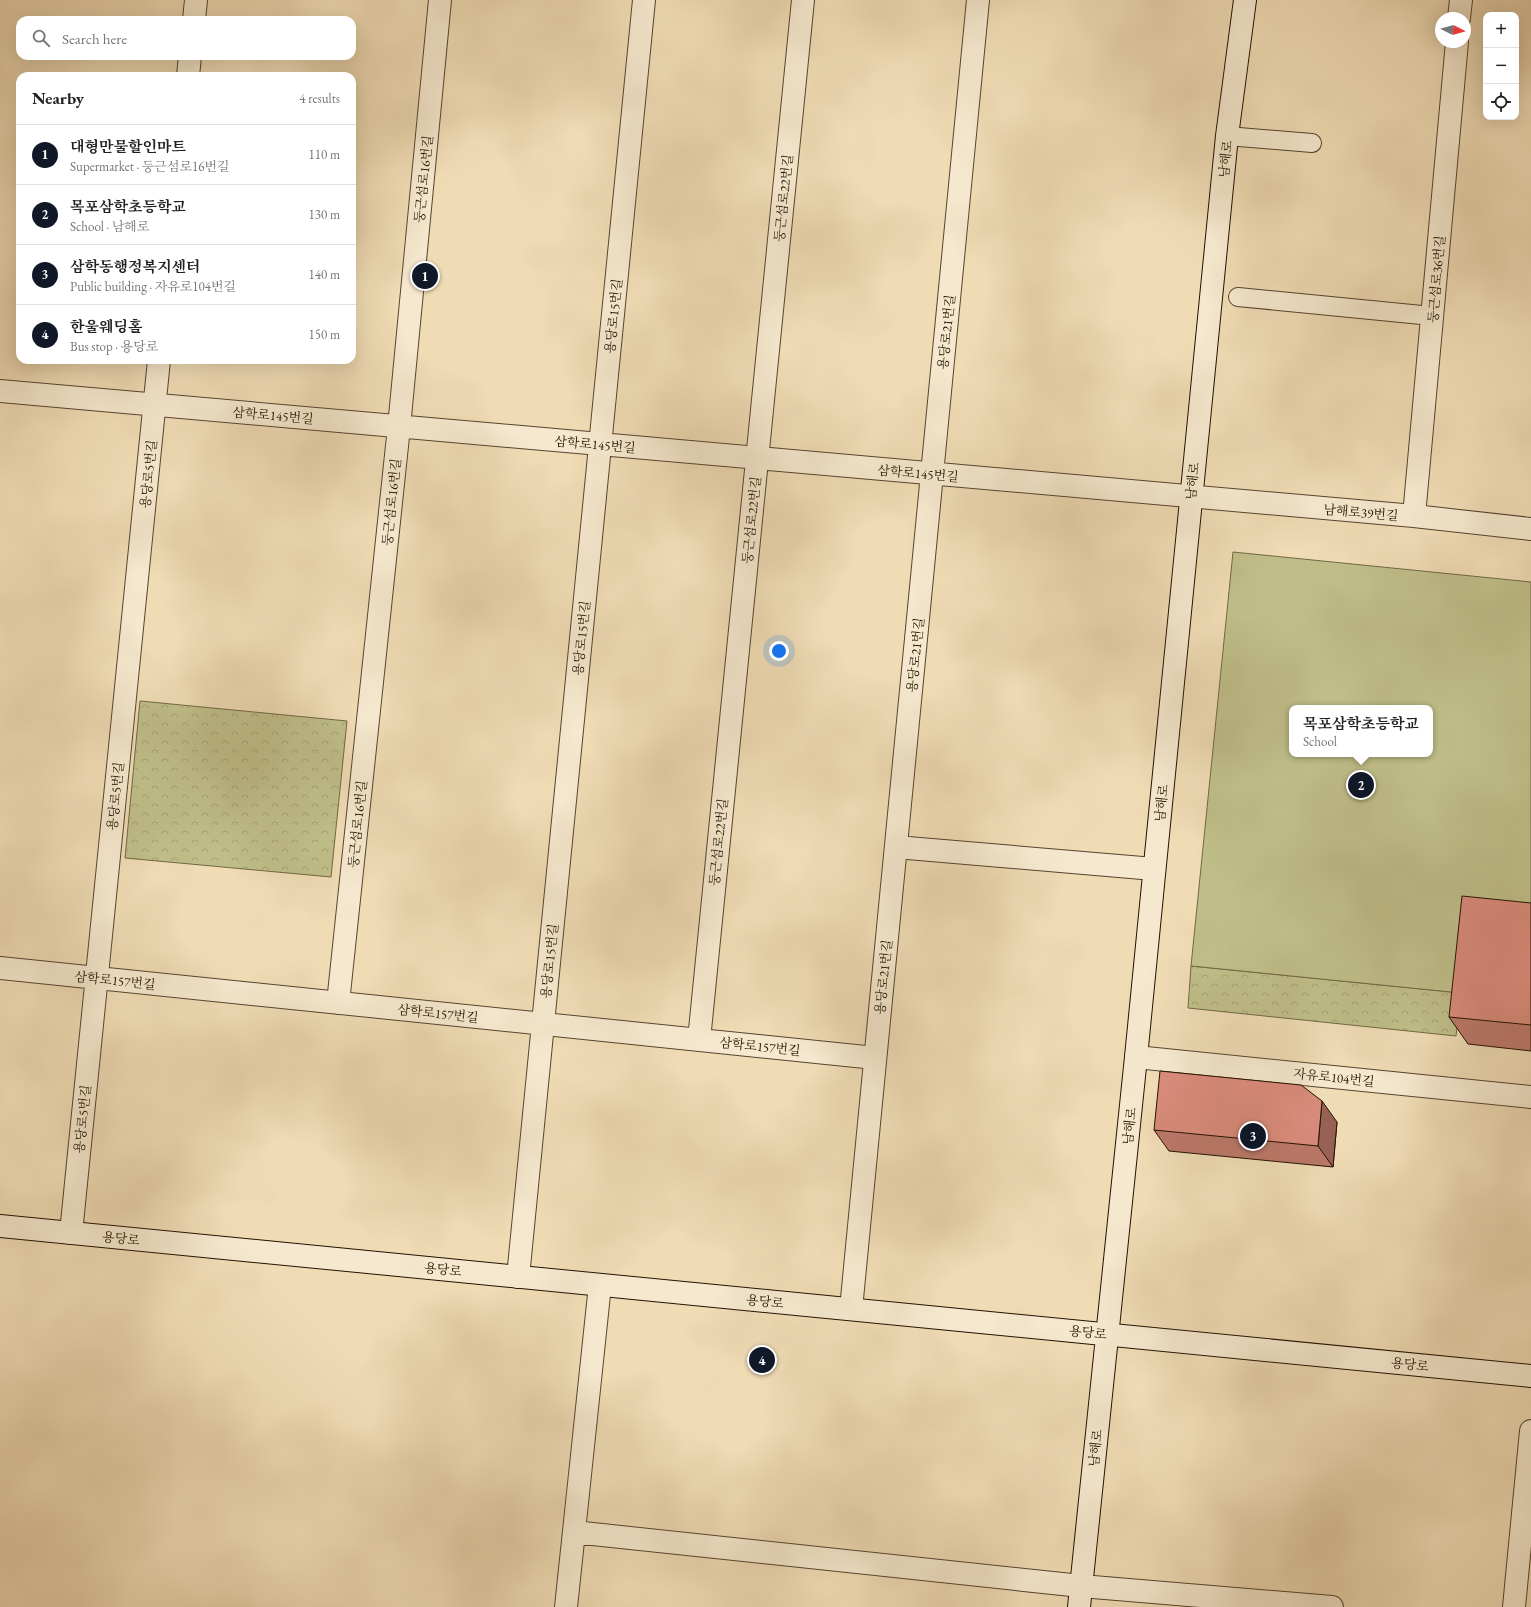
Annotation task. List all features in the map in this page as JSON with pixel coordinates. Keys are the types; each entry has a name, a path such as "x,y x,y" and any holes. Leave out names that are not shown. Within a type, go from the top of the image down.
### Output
{"street":[{"path":"194,16 196,0"},
{"name":"둥근섬로16번길","path":"338,1003 399,427 440,0"},
{"name":"용당로15번길","path":"518,1277 644,0"},
{"name":"둥근섬로22번길","path":"699,1040 803,0"},
{"name":"용당로21번길","path":"851,1309 978,0"},
{"name":"남해로","path":"1080,1596 1136,1057 1190,498 1227,136 1245,0"},
{"path":"1460,12 1461,0"},
{"name":"둥근섬로36번길","path":"1414,516 1456,48"},
{"path":"188,72 190,60"},
{"name":"용당로5번길","path":"71,1233 159,364"},
{"name":"삼학로145번길","path":"0,391 1190,498"},
{"name":"남해로39번길","path":"1190,498 1414,516 1531,529"},
{"path":"896,847 1154,869"},
{"name":"삼학로157번길","path":"0,968 875,1058"},
{"name":"자유로104번길","path":"1136,1057 1531,1097"},
{"name":"용당로","path":"0,1226 1531,1376"},
{"path":"566,1607 600,1285"},
{"path":"1514,1607 1531,1431"},
{"path":"574,1532 1080,1596 1327,1607"}],"lane":[{"path":"1227,136 1312,143"},
{"path":"1238,298 1432,316"}],"green space":[{"path":"1233,552 1531,582 1531,919 1461,993 1191,966"},
{"path":"140,701 347,721 331,877 125,858"},
{"path":"1191,966 1461,993 1456,1036 1188,1008"}],"building":[{"path":"1462,896 1531,903 1531,1025 1449,1017"},
{"path":"1160,1071 1301,1085 1322,1101 1318,1146 1154,1130"}],"place":[{"name":"대형만물할인마트","path":"425,276"},
{"name":"목포삼학초등학교","path":"1361,785"},
{"name":"삼학동행정복지센터","path":"1253,1136"},
{"name":"한울웨딩홀","path":"762,1360"}]}
